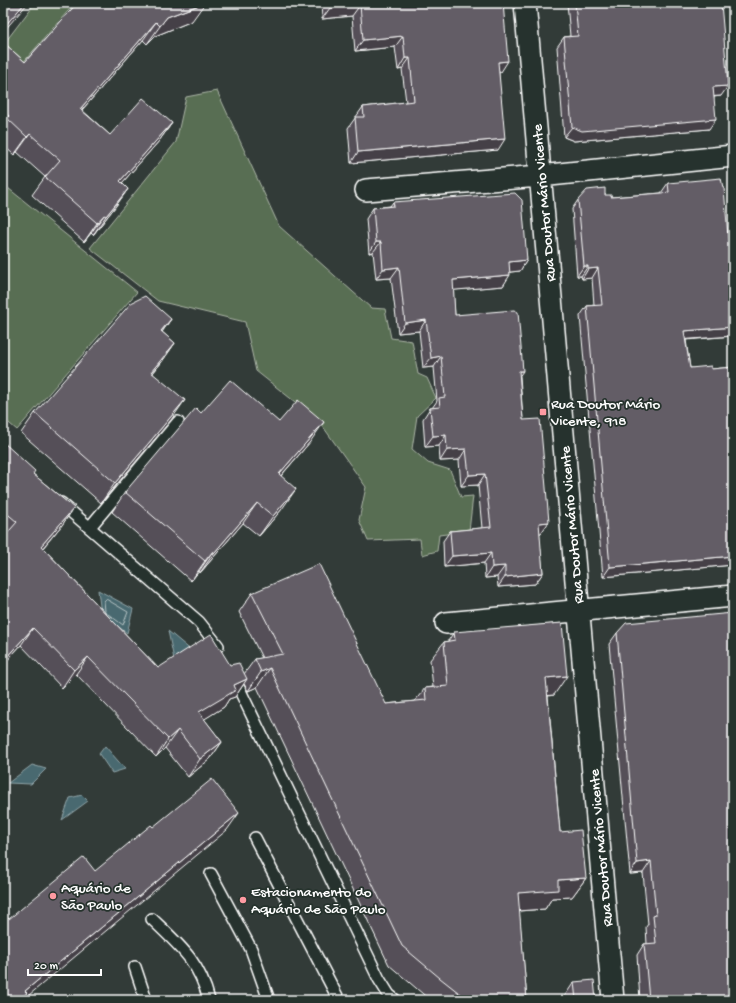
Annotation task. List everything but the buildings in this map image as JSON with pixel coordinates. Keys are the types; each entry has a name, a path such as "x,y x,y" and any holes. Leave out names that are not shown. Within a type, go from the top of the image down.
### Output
{"street":[{"name":"Rua Doutor Mário Vicente","path":"526,3 613,1000"},
{"path":"366,190 540,176 733,156"},
{"path":"446,622 733,596"}],"lane":[{"path":"90,527 178,422"},
{"path":"55,497 199,622 222,654"},
{"path":"229,666 379,979 389,995 395,1000"},
{"path":"255,838 339,1000"},
{"path":"211,874 251,949 270,1000"},
{"path":"152,919 186,951 195,964 205,985 209,1000"},
{"path":"135,967 146,1000"}],"green space":[{"path":"35,3 75,3 20,66 3,45"},
{"path":"217,91 279,226 371,308 385,309 391,338 412,341 418,374 427,378 436,398 417,416 412,449 428,463 450,470 461,497 473,496 469,531 439,535 437,551 422,555 420,539 368,541 359,520 366,487 319,421 256,371 245,322 158,301 90,248 176,142 186,97"},
{"path":"3,184 137,292 17,430 3,418"}],"water":[{"path":"98,590 133,609 127,633 101,614"},
{"path":"168,631 193,652 175,664"},
{"path":"105,746 125,769 112,773 99,754"},
{"path":"32,765 46,769 31,784 8,783"},
{"path":"82,795 88,801 62,820 70,798"}],"place":[{"name":"Rua Doutor Mário Vicente, 918","path":"543,412"},
{"name":"Aquário de São Paulo","path":"53,896"},
{"name":"Estacionamento do Aquário de São Paulo","path":"243,900"}]}
